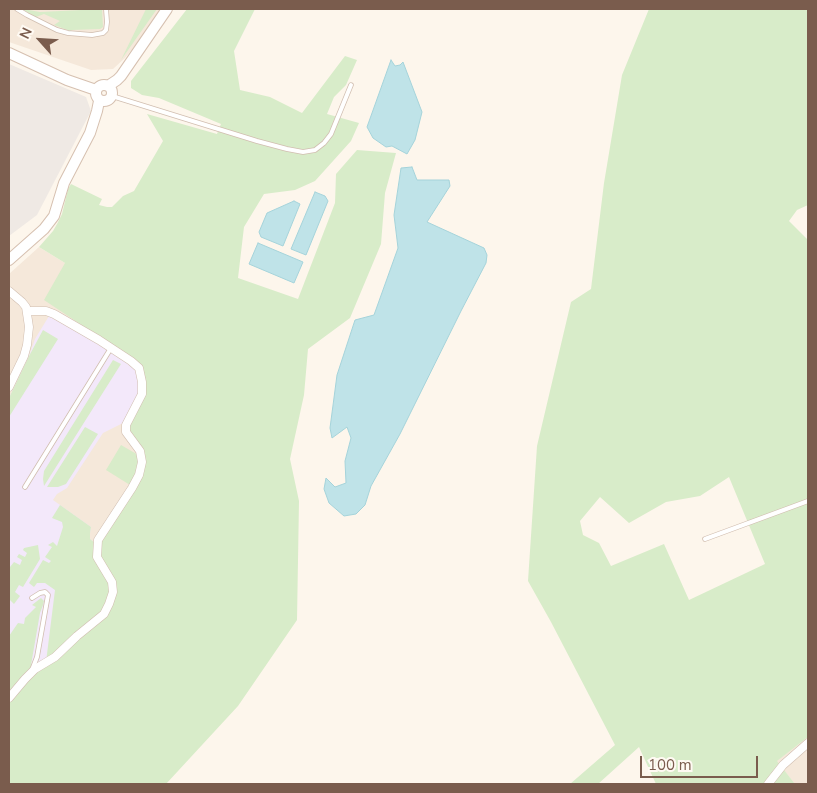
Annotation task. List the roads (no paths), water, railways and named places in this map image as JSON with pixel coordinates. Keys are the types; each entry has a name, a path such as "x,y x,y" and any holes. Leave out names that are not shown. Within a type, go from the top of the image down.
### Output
{"street":[{"path":"99,101 106,102 110,99 110,91 167,9"},
{"path":"9,53 67,80 96,90"},
{"path":"9,260 44,228 54,216 64,183 98,112 99,101 96,98 96,90 103,85 110,91"},
{"path":"9,292 26,307 29,327 24,356 9,387"},
{"path":"9,698 32,672 55,657 104,614 113,592 112,582 97,557 98,540 132,488 139,475 142,462 140,451 126,432 126,425 142,394 142,382 138,368 111,348 54,314 46,311 27,311"},
{"path":"768,784 783,764 808,743"}],"lane":[{"path":"17,9 57,30 92,35 103,33 106,30 108,22 106,9"},
{"path":"110,91 257,141 287,150 303,152 315,150 324,143 330,134 351,86"},
{"path":"25,486 111,348"},
{"path":"705,539 808,501"},
{"path":"32,598 45,592 48,595 40,643 32,672"}],"water":[{"path":"391,60 395,66 403,62 422,112 415,140 407,154 392,146 386,147 373,138 367,127"},
{"path":"412,167 417,180 449,180 450,186 427,222 484,248 487,255 486,263 400,434 371,486 365,505 356,514 344,516 329,503 324,489 326,478 335,487 346,483 345,461 351,438 347,427 332,438 330,428 337,375 355,320 374,315 398,248 394,215 401,168"},
{"path":"315,192 325,196 328,201 306,255 291,249"},
{"path":"294,201 300,204 283,246 261,237 259,232 267,213"},
{"path":"258,243 303,262 294,283 249,264"}]}
